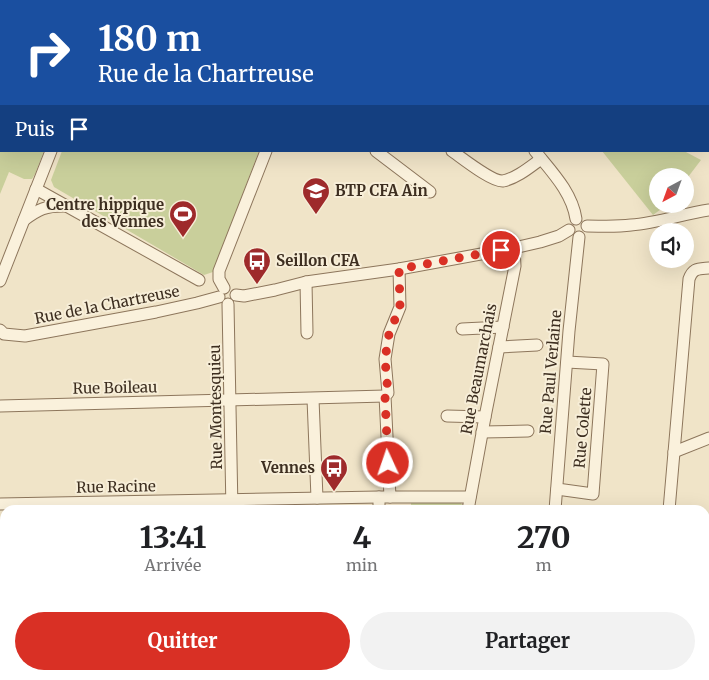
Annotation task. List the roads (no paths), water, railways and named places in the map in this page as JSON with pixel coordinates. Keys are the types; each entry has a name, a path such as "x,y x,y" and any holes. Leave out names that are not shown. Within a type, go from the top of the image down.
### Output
{"street":[{"path":"0,281 50,152"},
{"name":"Rue Montesquieu","path":"232,505 227,296 219,279 219,271 266,152"},
{"path":"377,152 430,192"},
{"path":"453,152 492,178 502,181 520,174 538,155 569,196 576,219"},
{"path":"36,189 199,280"},
{"path":"24,220 39,210 51,206 66,206"},
{"path":"587,226 615,227 633,225 709,210"},
{"path":"576,219 582,219 587,226 586,232 582,236 574,234 569,227 571,222 576,219"},
{"name":"Rue de la Chartreuse","path":"0,330 4,334 25,336 197,304 227,296 275,290 306,282 399,269 514,248 574,234"},
{"name":"Rue Paul Verlaine","path":"555,505 567,362 574,234"},
{"name":"Rue Beaumarchais","path":"469,505 515,266 514,248"},
{"path":"669,505 689,278 693,271 709,268"},
{"path":"381,505 384,497 385,396 388,393 385,359 389,334 400,307 399,269"},
{"path":"306,282 306,333"},
{"path":"462,329 502,327"},
{"path":"499,347 537,345"},
{"name":"Rue Colette","path":"557,489 593,494 607,365 567,362"},
{"name":"Rue Boileau","path":"0,406 385,396"},
{"path":"313,398 317,498"},
{"path":"447,416 485,417"},
{"path":"482,432 528,431"},
{"path":"674,452 709,438"},
{"name":"Rue Racine","path":"0,504 232,505 317,498 470,496"},
{"path":"353,497 354,505"}],"place":[{"name":"BTP CFA Ain","path":"316,215"},
{"name":"Centre hippique des Vennes","path":"183,238"},
{"name":"Seillon CFA","path":"257,285"},
{"name":"Vennes","path":"334,492"}]}
